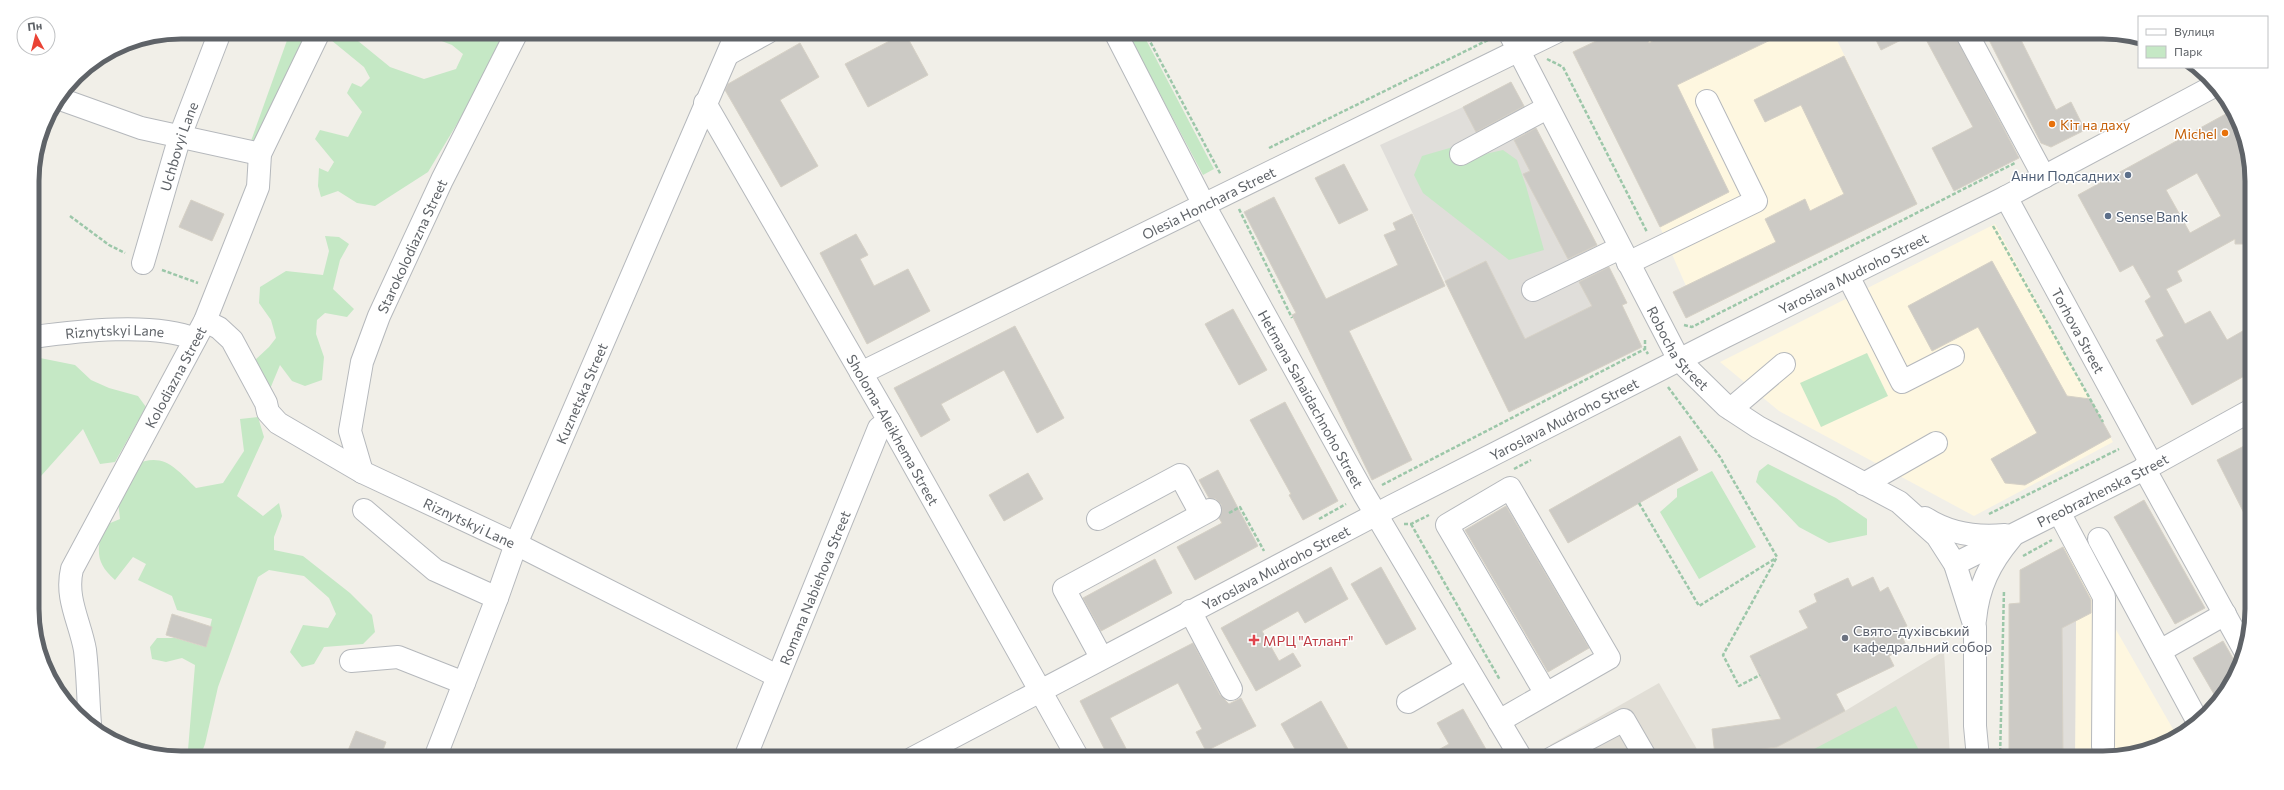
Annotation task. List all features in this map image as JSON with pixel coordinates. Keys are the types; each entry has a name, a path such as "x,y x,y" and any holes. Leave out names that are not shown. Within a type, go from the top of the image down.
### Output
{"street":[{"name":"Uchbovyi Lane","path":"143,262 180,136 217,39"},
{"name":"Kolodiazna Street","path":"89,717 84,649 71,601 69,583 72,569 200,330 218,290 258,187 260,154 316,39"},
{"name":"Starokolodiazna Street","path":"362,472 350,431 362,362 379,316 442,180 513,39"},
{"name":"Kuznetska Street","path":"437,751 497,598 516,544 733,39"},
{"path":"728,54 755,39"},
{"name":"Hetmana Sahaidachnoho Street","path":"1119,39 1204,205 1364,494 1517,751"},
{"name":"Robocha Street","path":"1504,39 1519,52 1679,360 1731,409 1758,426 1899,502 1937,536 1955,564 1975,627"},
{"name":"Olesia Honchara Street","path":"860,373 1543,39"},
{"path":"1970,39 2044,177"},
{"name":"Yaroslava Mudroho Street","path":"927,751 1190,611 1679,360 2006,197 2210,88"},
{"path":"64,100 141,128 260,154"},
{"path":"1533,290 1647,247 1756,201 1707,101"},
{"name":"Sholoma-Aleikhema Street","path":"705,103 889,421 1074,751"},
{"path":"1461,154 1547,108"},
{"name":"Torhova Street","path":"2006,197 2241,643"},
{"path":"1848,276 1902,382 1953,356"},
{"name":"Riznytskyi Lane","path":"39,336 87,330 158,331 181,333 200,330 223,330 232,340 266,403 268,412 278,423 362,472 516,544 777,676"},
{"path":"1731,409 1784,364"},
{"name":"Preobrazhenska Street","path":"1955,564 2148,466 2245,414"},
{"name":"Romana Nabiehova Street","path":"748,751 879,428 889,421"},
{"path":"1864,484 1936,443"},
{"path":"1098,519 1180,475 1212,514 1064,589 1101,657"},
{"path":"1499,721 1609,658 1510,488 1447,525 1546,694"},
{"path":"1899,502 1931,522 1967,535 1984,537 2014,534"},
{"path":"364,510 435,570 497,598"},
{"path":"2059,512 2104,597 2103,746"},
{"path":"1977,751 1975,726 1975,627 1977,602 1981,585 1996,557 2014,534"},
{"path":"2099,539 2195,717"},
{"path":"1190,611 1231,689"},
{"path":"2160,651 2225,614"},
{"path":"351,661 398,657 464,683"},
{"path":"1408,702 1467,668"},
{"path":"1565,751 1624,720 1642,751"}],"path":[{"path":"1149,39 1230,192 1292,319"},
{"path":"1263,151 1492,39"},
{"path":"1547,39 1547,59 1563,67 1651,240 1647,247"},
{"path":"1678,323 1692,327 2016,163"},
{"path":"1220,173 1227,169"},
{"path":"70,216 110,245 143,262 218,290"},
{"path":"1989,220 2107,428"},
{"path":"1364,494 1645,349"},
{"path":"1668,387 1720,457 1777,557"},
{"path":"1987,515 2119,449 2115,442"},
{"path":"1639,503 1699,606 1777,557"},
{"path":"1212,514 1240,507 1264,550"},
{"path":"1411,524 1502,683"},
{"path":"1760,675 1738,686 1723,655 1777,557"},
{"path":"2000,751 2004,583"}],"shaded area":[{"path":"1600,39 1836,39 1917,204 1686,318 1686,286 1660,227 1573,52"},
{"path":"1511,82 1627,303 1597,317 1525,339 1486,261 1445,281 1380,145 1463,107"},
{"path":"1995,224 2113,442 1974,516 1779,411 1720,362"},
{"path":"2070,544 2103,607 2175,732 2157,740 2121,750 2075,751 2076,621 2020,603 2020,570"},
{"path":"2066,601 2076,621 2075,751 2009,751 2009,604 2062,603"},
{"path":"1944,651 1950,751 1752,751 1777,747 1845,711"},
{"path":"1659,683 1698,751 1553,751 1550,745"}],"green space":[{"path":"287,39 303,39 257,142 251,141"},
{"path":"356,39 390,67 424,79 456,69 463,54 452,45 436,39 498,39 500,41 472,99 428,172 375,206 357,203 338,191 321,197 318,186 319,168 328,172 334,162 315,139 320,130 348,137 362,112 347,93 352,83 361,87 370,78 364,67 331,40"},
{"path":"1131,39 1146,39 1214,169 1203,175"},
{"path":"1453,147 1485,154 1503,150 1517,160 1544,250 1509,260 1423,193 1414,175 1422,156"},
{"path":"325,236 339,237 349,244 340,260 333,289 354,309 347,317 325,313 317,320 316,334 324,357 322,380 305,386 292,381 280,365 270,389 252,363 276,338 271,320 259,303 260,287 286,271 323,275 329,251"},
{"path":"1867,353 1888,396 1821,427 1800,383"},
{"path":"39,358 75,365 91,380 109,388 138,396 146,407 115,462 100,464 83,429 41,476 39,475 39,440 41,435 39,433"},
{"path":"258,417 264,437 237,496 263,516 279,503 282,516 274,537 274,550 303,556 350,593 372,615 375,632 363,644 324,647 314,664 302,667 290,652 303,625 328,628 336,614 329,598 304,576 269,570 258,577 218,687 202,751 190,751 188,750 195,665 182,658 166,662 152,659 150,647 157,638 175,638 205,647 212,619 177,610 172,596 138,580 146,564 133,557 115,580 108,574 101,562 99,556 100,542 103,526 120,519 118,501 134,465 144,461 162,461 176,469 196,488 223,483 244,451 240,419"},
{"path":"1768,464 1836,498 1867,519 1867,535 1829,543 1799,527 1756,482 1759,471"},
{"path":"1712,471 1756,547 1699,579 1660,512 1677,497 1677,489"},
{"path":"1896,706 1919,751 1810,751"}],"building":[{"path":"893,39 908,39 928,75 868,107 845,64"},
{"path":"1600,39 1647,39 1649,43 1657,39 1772,39 1677,85 1729,192 1660,227 1573,52"},
{"path":"1876,39 1903,39 1881,50"},
{"path":"1926,39 1957,39 2019,158 1954,191 1932,148 1973,127"},
{"path":"1989,39 2020,39 2056,110 2071,102 2085,130 2051,147 2041,143"},
{"path":"800,43 819,77 780,100 818,166 781,187 725,90 728,84"},
{"path":"1844,56 1917,204 1686,318 1673,292 1776,242 1765,219 1805,199 1810,211 1844,194 1801,105 1765,122 1754,100"},
{"path":"1511,82 1524,106 1476,132 1463,107"},
{"path":"2228,113 2240,145 2244,163 2245,244 2235,244 2235,239 2177,271 2182,281 2166,289 2185,324 2210,311 2227,340 2245,330 2245,376 2192,405 2156,340 2164,336 2145,301 2151,297 2133,265 2120,272 2078,195","holes":["2197,173 2221,216 2190,233 2166,190"]},
{"path":"1536,128 1597,245 1568,259 1523,174 1530,171 1514,140"},
{"path":"1344,164 1368,210 1339,224 1315,178"},
{"path":"1274,197 1326,299 1398,265 1384,235 1396,230 1393,223 1412,214 1445,286 1349,331 1412,460 1372,480 1292,315 1296,313 1244,212"},
{"path":"191,200 224,214 212,241 179,227"},
{"path":"856,234 868,255 860,259 874,286 908,269 930,311 867,344 820,253"},
{"path":"1486,261 1525,339 1592,306 1579,282 1609,267 1627,303 1622,305 1642,347 1509,412 1445,281"},
{"path":"1992,261 2067,396 2090,399 2111,437 2025,485 2005,483 1991,459 2037,433 1978,327 1932,351 1908,306"},
{"path":"1233,309 1267,370 1239,385 1205,324"},
{"path":"1015,326 1064,418 1037,433 1004,370 941,404 950,420 921,437 894,388"},
{"path":"1285,402 1338,501 1303,520 1289,495 1291,494 1250,420"},
{"path":"1680,436 1698,470 1568,543 1549,510"},
{"path":"2245,446 2245,515 2217,460"},
{"path":"1218,470 1258,546 1195,580 1177,547 1222,523 1219,518 1222,511 1221,504 1216,499 1209,498 1199,480"},
{"path":"1028,473 1043,499 1004,521 989,495"},
{"path":"2144,500 2205,608 2175,624 2114,517"},
{"path":"1506,506 1589,648 1548,672 1465,530"},
{"path":"2063,547 2091,600 2091,613 2062,628 2063,751 2009,751 2009,604 2020,603 2020,570"},
{"path":"1155,559 1172,593 1101,631 1083,598"},
{"path":"1331,567 1348,599 1305,623 1298,611 1262,631 1279,661 1293,653 1301,666 1256,691 1221,628"},
{"path":"1381,567 1416,629 1386,645 1351,584"},
{"name":"Свято-духівський кафедральний собор","path":"1873,577 1880,592 1888,587 1907,626 1899,630 1907,647 1889,656 1894,666 1836,694 1845,711 1777,747 1746,751 1715,751 1712,729 1781,719 1750,656 1808,628 1799,611 1817,602 1814,594 1848,578 1852,587"},
{"path":"172,614 212,627 206,647 166,635"},
{"path":"2223,641 2235,661 2226,680 2215,696 2193,658"},
{"path":"1193,643 1220,695 1229,704 1241,698 1256,726 1206,751 1196,732 1202,729 1178,683 1110,718 1127,751 1105,751 1080,701"},
{"path":"1321,701 1349,751 1296,751 1281,724"},
{"path":"1463,709 1487,751 1436,751 1449,744 1437,723"},
{"path":"356,731 386,742 383,751 348,751"}],"place":[{"name":"Кіт на даху","path":"2052,124"},
{"name":"Michel","path":"2225,133"},
{"name":"Анни Подсадних","path":"2128,175"},
{"name":"Sense Bank","path":"2108,216"},
{"name":"Свято-духівський кафедральний собор","path":"1845,638"},
{"name":"МРЦ \"Атлант\"","path":"1254,640"}]}
